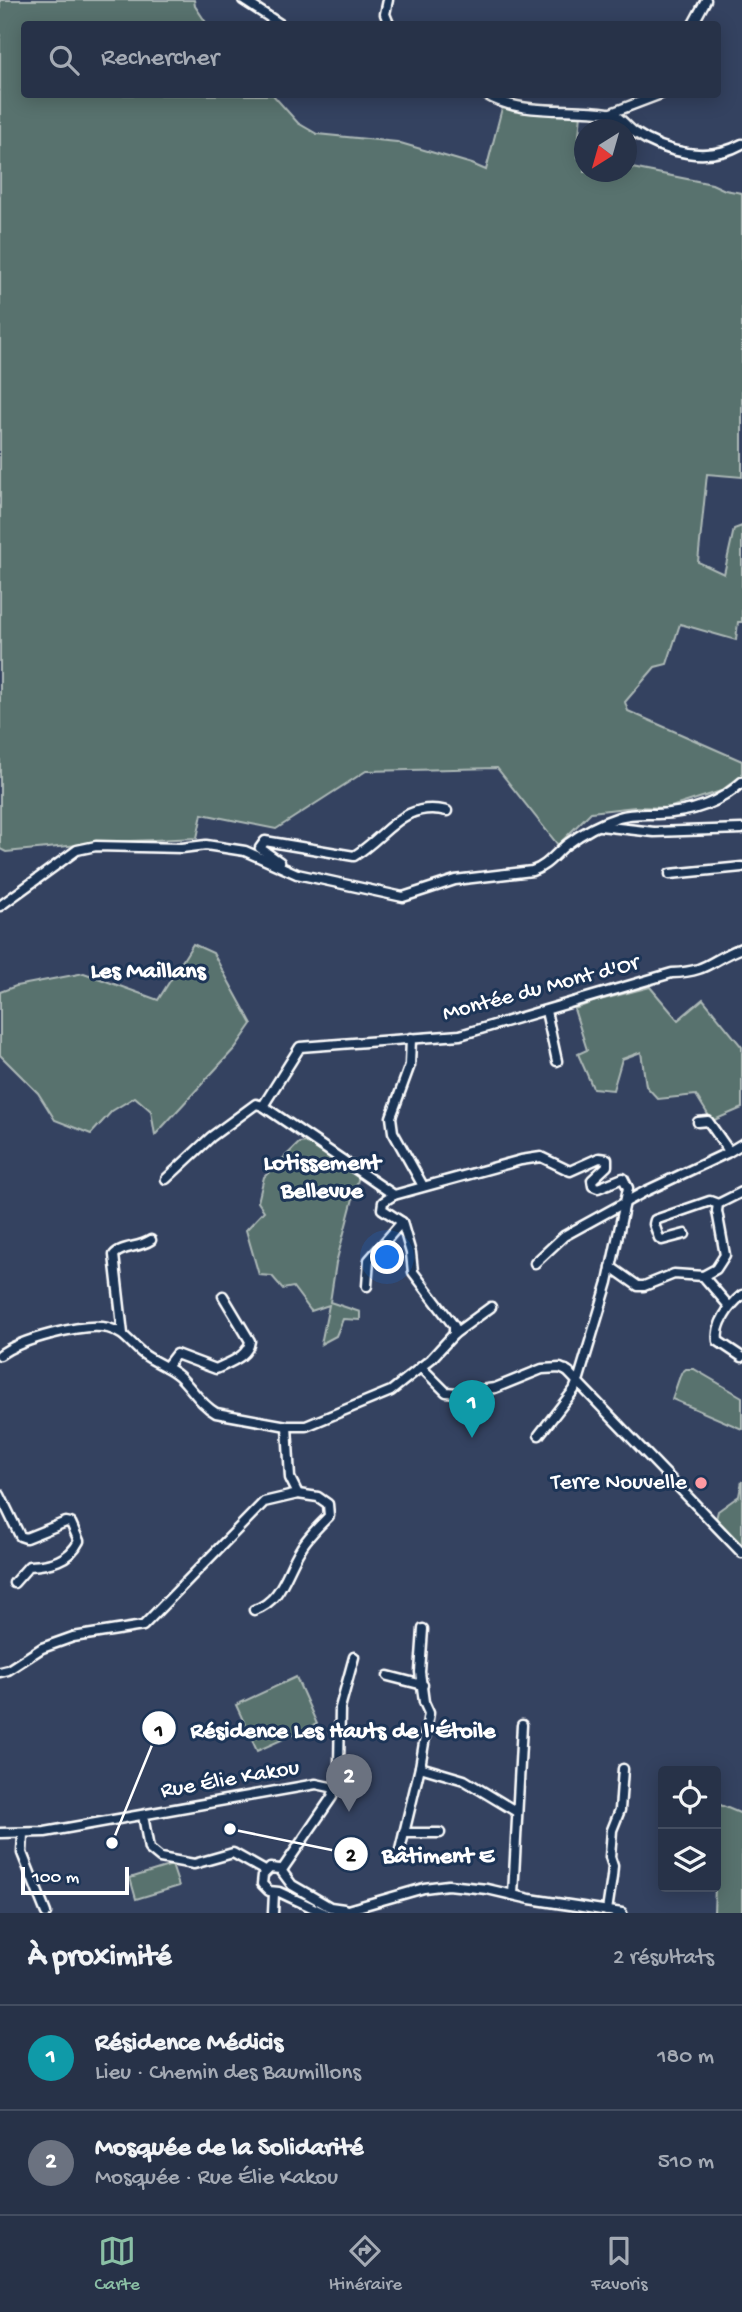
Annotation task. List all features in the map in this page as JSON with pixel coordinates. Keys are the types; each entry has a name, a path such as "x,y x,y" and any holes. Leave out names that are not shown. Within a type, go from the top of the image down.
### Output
{"street":[{"path":"243,0 275,21"},
{"path":"388,0 385,14 388,21"},
{"path":"695,21 706,0"},
{"path":"492,98 503,104 611,113 650,98"},
{"path":"611,113 635,132 681,152 723,153 742,144"},
{"path":"0,906 77,850 96,846 219,847 245,851 307,876 403,897 455,880 532,872 542,868 564,847 597,826 621,816 680,811 701,806 723,798 742,782"},
{"path":"307,876 277,861 260,848 265,841 354,856 410,812 435,808 447,811"},
{"path":"597,826 654,832 742,830"},
{"path":"670,874 742,867"},
{"name":"Montée du Mont d'Or","path":"263,1106 300,1047 460,1035 672,973 693,972 710,966 727,953 742,948"},
{"path":"546,1011 557,1061"},
{"path":"411,1038 410,1065 391,1117 393,1132 423,1186"},
{"path":"166,1179 211,1137 256,1104 263,1106 394,1195"},
{"path":"698,1122 708,1121 729,1151"},
{"path":"535,1263 564,1236 742,1144"},
{"path":"454,1334 454,1326 412,1272 411,1253 402,1222 382,1209 383,1202 394,1195 423,1186 521,1160 541,1157 570,1171 604,1157 607,1166 591,1183 598,1188 623,1178 628,1184 608,1282 578,1380 539,1435"},
{"path":"685,1234 662,1240 654,1224 655,1220 710,1201 718,1204 742,1192"},
{"path":"611,1267 638,1286 674,1273 703,1276 716,1269 725,1255 718,1204"},
{"path":"367,1286 369,1260 402,1222"},
{"path":"123,1334 114,1255 118,1250 142,1246 151,1240"},
{"path":"703,1276 729,1306"},
{"path":"608,1282 624,1277"},
{"path":"742,1295 729,1306 717,1333 718,1341 742,1357"},
{"path":"166,1367 176,1354 216,1369 244,1355 250,1341 223,1296"},
{"path":"0,1355 21,1342 68,1331 102,1327 123,1334 142,1353 180,1376 208,1409 216,1413 287,1426 306,1426 391,1391 421,1367 454,1334 491,1307"},
{"path":"421,1367 446,1392 457,1393 495,1388 541,1369 552,1367 566,1370 742,1553"},
{"path":"287,1426 290,1478 298,1494"},
{"path":"0,1494 20,1536 26,1538 66,1522 71,1523 79,1541 65,1558 48,1565 29,1566 13,1583"},
{"path":"0,1672 42,1648 73,1637 143,1626 264,1502 298,1494 324,1500 328,1504 329,1516 301,1548 279,1594 264,1607 254,1609"},
{"path":"399,1854 420,1768 429,1713 424,1702 420,1672 423,1629"},
{"path":"282,1870 332,1797 339,1767 340,1708 354,1657"},
{"path":"388,1676 423,1685"},
{"path":"513,1895 522,1724"},
{"path":"420,1768 464,1780 517,1812"},
{"path":"607,1911 612,1877 612,1830 620,1810 623,1769"},
{"name":"Rue Élie Kakou","path":"0,1833 23,1834 311,1785 335,1788"},
{"path":"143,1815 149,1849 160,1858 194,1864 233,1853 265,1871 274,1868 282,1870"},
{"path":"404,1833 440,1833"},
{"path":"23,1834 22,1853 47,1913"},
{"path":"282,1870 287,1881 340,1912 424,1888 448,1885 487,1889 622,1913"},
{"path":"265,1871 262,1884 269,1891 324,1913"},
{"path":"273,1913 276,1892 284,1887 287,1881"}],"green space":[{"path":"0,0 194,0 205,21 21,21 21,98 276,98 298,123 317,134 397,142 486,170 502,108 581,114 581,119 574,119 574,182 637,182 637,169 742,193 742,477 707,474 698,562 724,574 734,529 742,526 742,622 738,622 736,640 680,624 667,664 655,667 625,702 628,711 742,761 742,775 721,791 668,808 635,807 591,812 558,845 497,768 366,771 276,829 202,814 197,838 110,842 6,852 0,849"},
{"path":"193,944 213,953 252,1024 235,1048 155,1135 151,1111 135,1097 112,1111 91,1134 55,1120 38,1093 0,1055 0,992 16,986 84,973 158,1000"},
{"path":"650,987 678,1020 703,999 742,1047 742,1108 712,1121 696,1095 658,1099 646,1086 641,1052 622,1059 613,1090 593,1088 578,1054 587,1050 574,1009"},
{"path":"308,1142 359,1176 336,1263 330,1302 360,1312 360,1320 343,1319 336,1336 321,1344 329,1305 311,1311 293,1287 283,1289 272,1276 259,1275 246,1230 264,1211 258,1202 264,1177 299,1143"},
{"path":"686,1369 694,1369 742,1397 742,1429 672,1399 681,1373"},
{"path":"742,1481 742,1545 716,1519 718,1511 739,1496"},
{"path":"296,1677 317,1724 257,1751 236,1705"},
{"path":"721,1805 742,1814 742,1913 714,1913 715,1892 721,1892"},
{"path":"172,1865 179,1886 136,1899 130,1878"}],"place":[{"name":"Résidence Médicis","path":"472,1438"},
{"name":"Terre Nouvelle","path":"701,1483"},
{"name":"Mosquée de la Solidarité","path":"349,1812"},
{"name":"Bâtiment E","path":"230,1829"},
{"name":"Résidence Les Hauts de l'Étoile","path":"112,1843"}],"district":[{"name":"Les Maillans","path":"148,972"},
{"name":"Lotissement Bellevue","path":"322,1178"}]}
